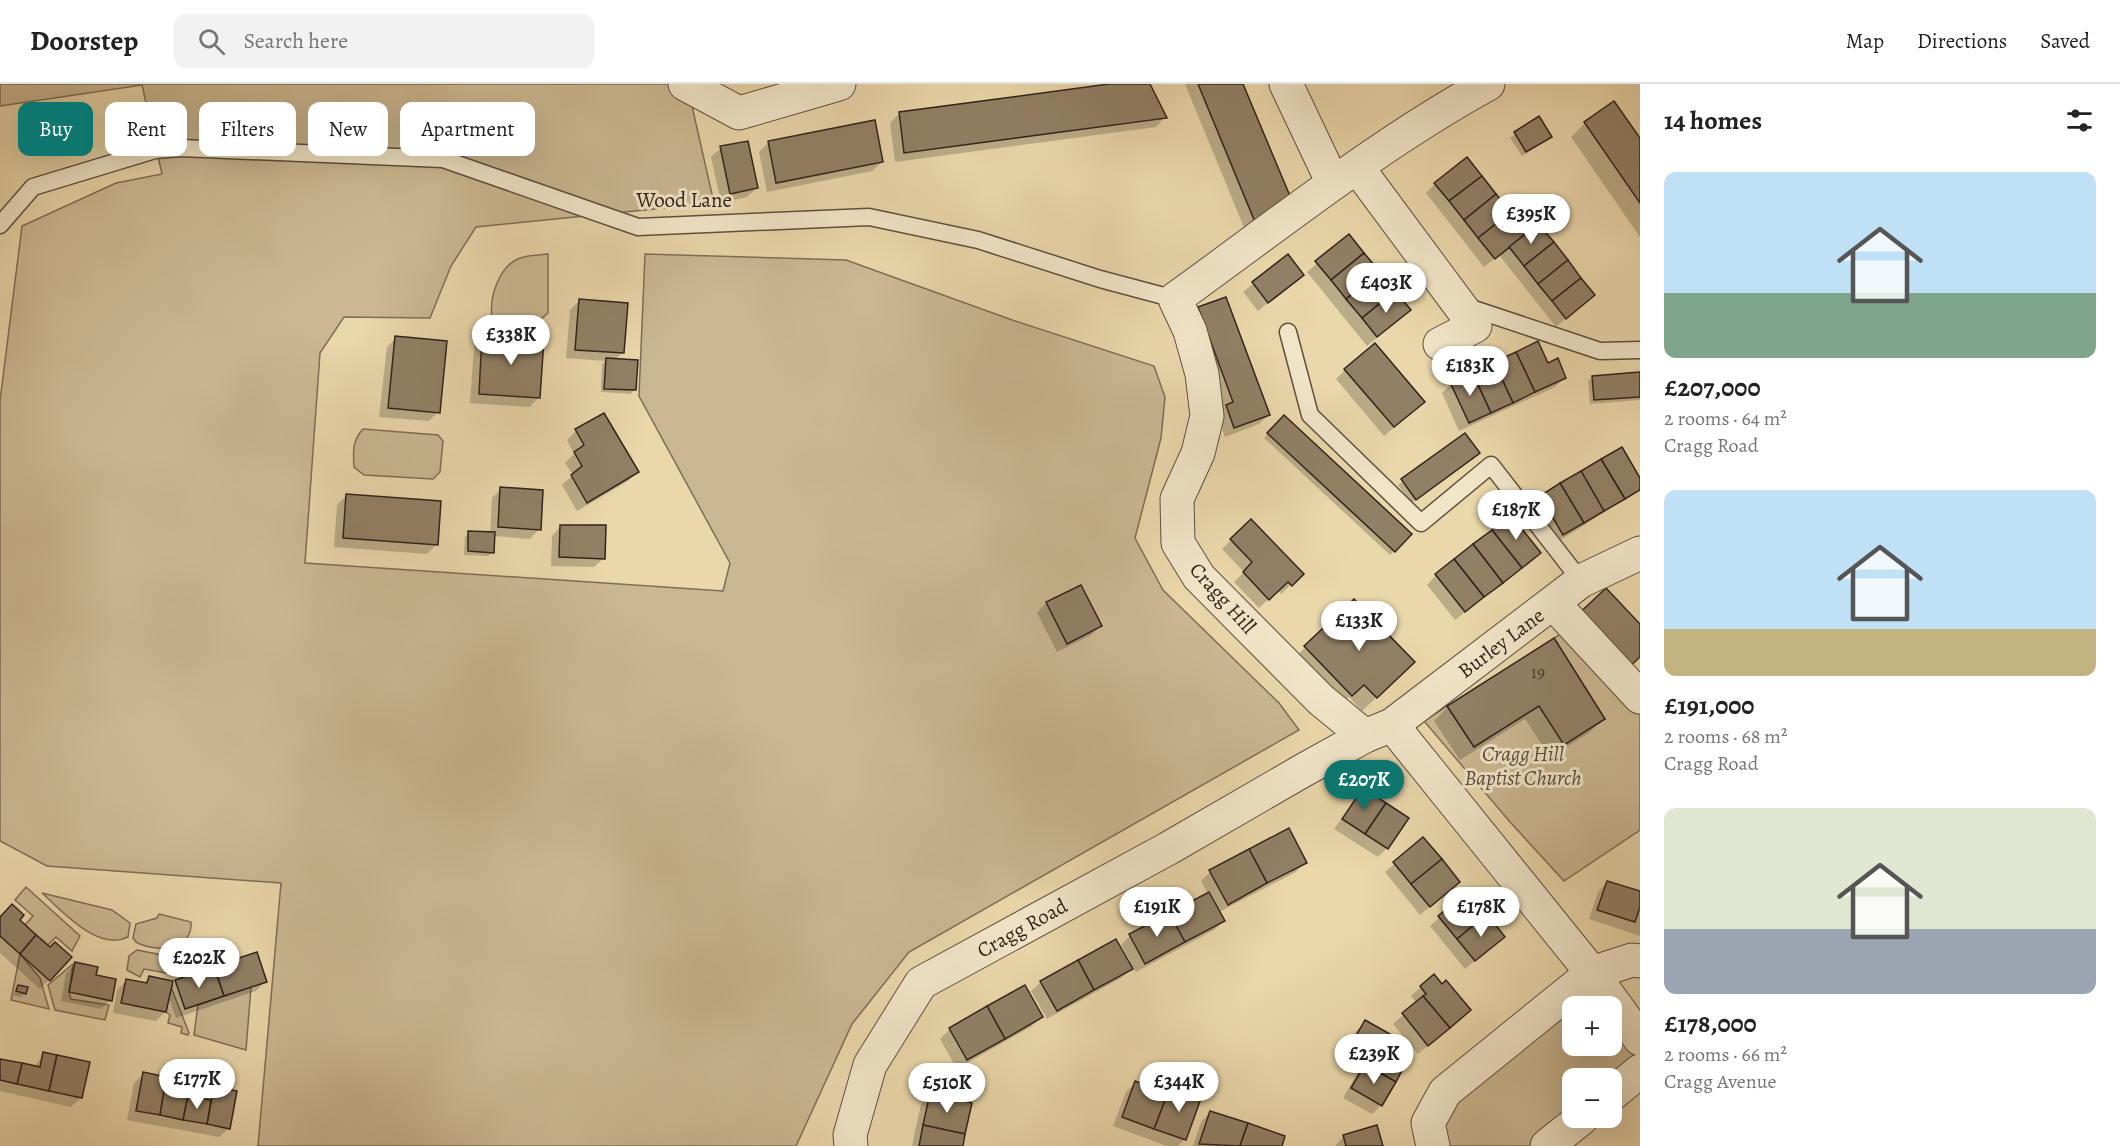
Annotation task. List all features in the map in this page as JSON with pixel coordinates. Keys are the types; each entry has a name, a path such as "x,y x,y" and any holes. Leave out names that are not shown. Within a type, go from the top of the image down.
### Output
{"street":[{"path":"685,84 739,113 839,84"},
{"path":"1286,84 1345,175 1459,303 1475,326 1440,344"},
{"path":"1175,299 1345,175 1442,109 1488,84"},
{"name":"Cragg Hill","path":"1175,299 1190,331 1202,374 1207,416 1198,453 1177,499 1178,543 1199,577 1322,700 1378,730 1592,973 1640,1039"},
{"name":"Burley Lane","path":"1378,730 1554,604 1581,581 1640,554"},
{"path":"1554,604 1640,697"},
{"name":"Cragg Road","path":"848,1142 870,1065 921,983 1169,848 1378,730"},
{"path":"1433,1146 1428,1123 1445,1092 1592,973 1632,960 1640,962"},
{"path":"1622,1086 1640,1071"},
{"path":"1547,1146 1570,1128"}],"lane":[{"name":"Wood Lane","path":"0,225 33,187 155,150 181,148 443,159 638,227 869,217 978,240 1100,279 1175,299"},
{"path":"1459,303 1599,351 1640,350"},
{"path":"1288,332 1310,415 1421,524 1491,465 1581,581"}],"green space":[{"path":"0,84 687,84 714,203 476,227 451,266 430,318 344,317 320,353 305,563 723,591 730,563 639,396 645,254 846,260 1015,321 1154,366 1165,397 1161,438 1135,538 1163,590 1279,703 1299,730 909,952 852,1024 796,1146 258,1146 281,883 47,866 0,841 0,401 22,226 116,183 162,174 158,156 187,156 187,102 146,102 142,85 0,106"},
{"path":"548,254 548,313 541,319 492,318 494,290 508,266 524,257"},
{"path":"363,429 438,435 443,441 440,472 433,479 364,475 354,467 353,456 355,442"},
{"path":"1568,630 1640,710 1640,830 1564,881 1424,721 1447,706 1474,747 1539,706 1605,719 1554,638"},
{"path":"26,887 80,936 72,951 56,937 48,945 25,925 33,916 15,900"},
{"path":"42,893 112,910 130,923 128,937 117,940 105,939 93,934 70,919"},
{"path":"159,914 191,922 190,932 186,939 171,947 162,948 153,948 136,942 133,938 136,924 157,918"},
{"path":"213,944 220,967 204,973 200,965 176,970 174,964 181,955"},
{"path":"137,950 167,956 169,969 166,973 144,969 140,977 127,970 129,956"},
{"path":"20,954 40,978 49,1009 11,1000"},
{"path":"73,964 69,992 71,999 109,1005 105,1020 55,1010 48,985"},
{"path":"171,987 188,1035 181,1033 182,1027 168,1023 170,1015 166,1012"},
{"path":"251,987 246,1050 194,1035 198,1005"},
{"path":"1587,991 1591,996 1581,996"},
{"path":"1562,1011 1562,1056 1622,1056 1622,1039 1635,1057 1621,1068 1562,1068 1562,1118 1529,1146 1447,1146 1441,1125 1455,1099"}],"building":[{"path":"1109,84 1150,84 1167,118 904,153 899,112"},
{"path":"1198,84 1243,84 1290,196 1255,222"},
{"path":"1614,101 1640,138 1640,203 1584,122"},
{"path":"1539,116 1552,137 1526,152 1514,132"},
{"path":"875,120 883,162 776,183 768,141"},
{"path":"748,141 758,188 730,194 720,146"},
{"path":"1467,157 1482,176 1449,201 1434,183"},
{"path":"1482,176 1496,194 1464,220 1449,201"},
{"path":"1496,194 1511,212 1478,238 1464,220"},
{"path":"1511,212 1527,233 1495,259 1478,238"},
{"path":"1538,224 1554,242 1524,266 1509,247"},
{"path":"1349,234 1364,253 1331,280 1315,261"},
{"path":"1554,242 1568,260 1538,284 1524,266"},
{"path":"1364,253 1380,272 1346,299 1331,280"},
{"path":"1288,254 1304,275 1268,303 1252,282"},
{"path":"1568,260 1581,278 1552,301 1538,284"},
{"path":"1380,272 1395,291 1362,318 1346,299"},
{"path":"1581,278 1595,295 1566,319 1552,301"},
{"path":"1395,291 1411,310 1377,337 1362,318"},
{"path":"1226,297 1270,415 1234,428 1226,405 1233,402 1198,307"},
{"path":"579,299 628,303 624,353 575,350"},
{"path":"482,335 544,339 540,398 479,394"},
{"path":"395,336 447,341 440,413 388,408"},
{"path":"1538,341 1548,363 1558,358 1566,378 1535,392 1516,352"},
{"path":"1375,343 1425,402 1394,427 1344,369"},
{"path":"1516,352 1535,392 1513,403 1494,362"},
{"path":"606,358 638,360 636,390 604,389"},
{"path":"1494,362 1513,403 1491,413 1472,372"},
{"path":"1472,372 1491,413 1469,423 1450,382"},
{"path":"1640,372 1640,397 1594,400 1592,376"},
{"path":"604,413 639,472 587,503 571,475 582,466 574,452 584,445 575,429"},
{"path":"1284,415 1412,534 1395,552 1267,433"},
{"path":"1465,433 1480,453 1416,500 1401,479"},
{"path":"1622,447 1640,478 1640,490 1625,499 1601,459"},
{"path":"1601,459 1625,499 1604,511 1581,471"},
{"path":"1581,471 1604,511 1584,523 1560,483"},
{"path":"1560,483 1584,523 1563,535 1540,496"},
{"path":"500,487 543,490 541,530 498,527"},
{"path":"346,494 441,501 438,545 343,538"},
{"path":"1511,515 1541,553 1522,568 1492,530"},
{"path":"1251,519 1304,574 1292,586 1288,582 1269,600 1243,572 1252,562 1230,539"},
{"path":"560,525 606,525 605,559 559,557"},
{"path":"1492,530 1522,568 1503,583 1473,544"},
{"path":"468,531 495,532 494,553 468,551"},
{"path":"1473,544 1503,583 1484,597 1454,559"},
{"path":"1454,559 1484,597 1465,612 1435,574"},
{"path":"1081,585 1102,626 1067,644 1046,602"},
{"path":"1606,588 1640,624 1640,657 1624,672 1573,619"},
{"path":"1354,599 1415,662 1377,698 1364,685 1352,696 1304,646"},
{"name":"Cragg Hill Baptist Church","path":"1554,638 1605,719 1564,745 1539,706 1474,747 1447,706"},
{"path":"1363,788 1386,803 1365,834 1342,819"},
{"path":"1386,803 1409,818 1388,849 1365,834"},
{"path":"1289,828 1307,863 1267,883 1249,849"},
{"path":"1423,837 1442,859 1411,884 1393,862"},
{"path":"1249,849 1267,883 1228,905 1209,870"},
{"path":"1442,859 1460,882 1430,907 1411,884"},
{"path":"1607,881 1640,891 1640,907 1635,922 1597,910"},
{"path":"1468,891 1487,914 1457,939 1438,916"},
{"path":"1209,892 1225,921 1185,942 1169,913"},
{"path":"12,904 24,915 20,920 36,935 20,954 0,936 0,917"},
{"path":"1169,913 1185,942 1145,964 1129,934"},
{"path":"1487,914 1505,937 1475,961 1457,939"},
{"path":"36,935 50,947 55,942 72,957 50,981 20,954"},
{"path":"1116,939 1133,969 1094,990 1078,960"},
{"path":"257,952 267,982 224,996 216,973 235,967 233,960"},
{"path":"1078,960 1094,990 1057,1011 1040,981"},
{"path":"75,962 98,967 96,975 116,979 112,1001 69,992"},
{"path":"199,972 201,978 216,973 224,996 185,1009 175,980"},
{"path":"1434,974 1442,984 1446,980 1471,1010 1450,1028 1423,996 1426,994 1420,986"},
{"path":"149,976 173,981 166,1012 121,1003 126,979 147,983"},
{"path":"18,985 28,987 26,994 16,991"},
{"path":"1025,985 1043,1017 1005,1039 987,1006"},
{"path":"1423,996 1450,1028 1428,1046 1402,1013"},
{"path":"987,1006 1005,1039 967,1060 949,1028"},
{"path":"1365,1020 1397,1038 1391,1047 1409,1057 1396,1082 1365,1064 1371,1053 1352,1043"},
{"path":"43,1052 57,1055 49,1091 17,1084 22,1063 40,1067"},
{"path":"57,1055 90,1062 82,1098 49,1091"},
{"path":"0,1059 22,1063 17,1084 0,1080"},
{"path":"1365,1064 1396,1082 1382,1106 1351,1088"},
{"path":"143,1072 167,1077 160,1115 136,1111"},
{"path":"1135,1081 1168,1093 1154,1129 1122,1117"},
{"path":"1181,1085 1203,1093 1186,1140 1154,1129 1168,1093 1177,1096"},
{"path":"214,1086 237,1091 230,1129 207,1124"},
{"path":"164,1091 188,1096 183,1120 160,1115"},
{"path":"930,1093 972,1103 965,1134 923,1125"},
{"path":"188,1096 211,1100 207,1124 183,1120"},
{"path":"1210,1111 1248,1123 1240,1146 1199,1144"},
{"path":"1248,1123 1285,1136 1282,1146 1240,1146"},
{"path":"923,1125 965,1134 963,1146 919,1146"},
{"path":"1377,1125 1383,1146 1346,1146 1343,1135"}]}
